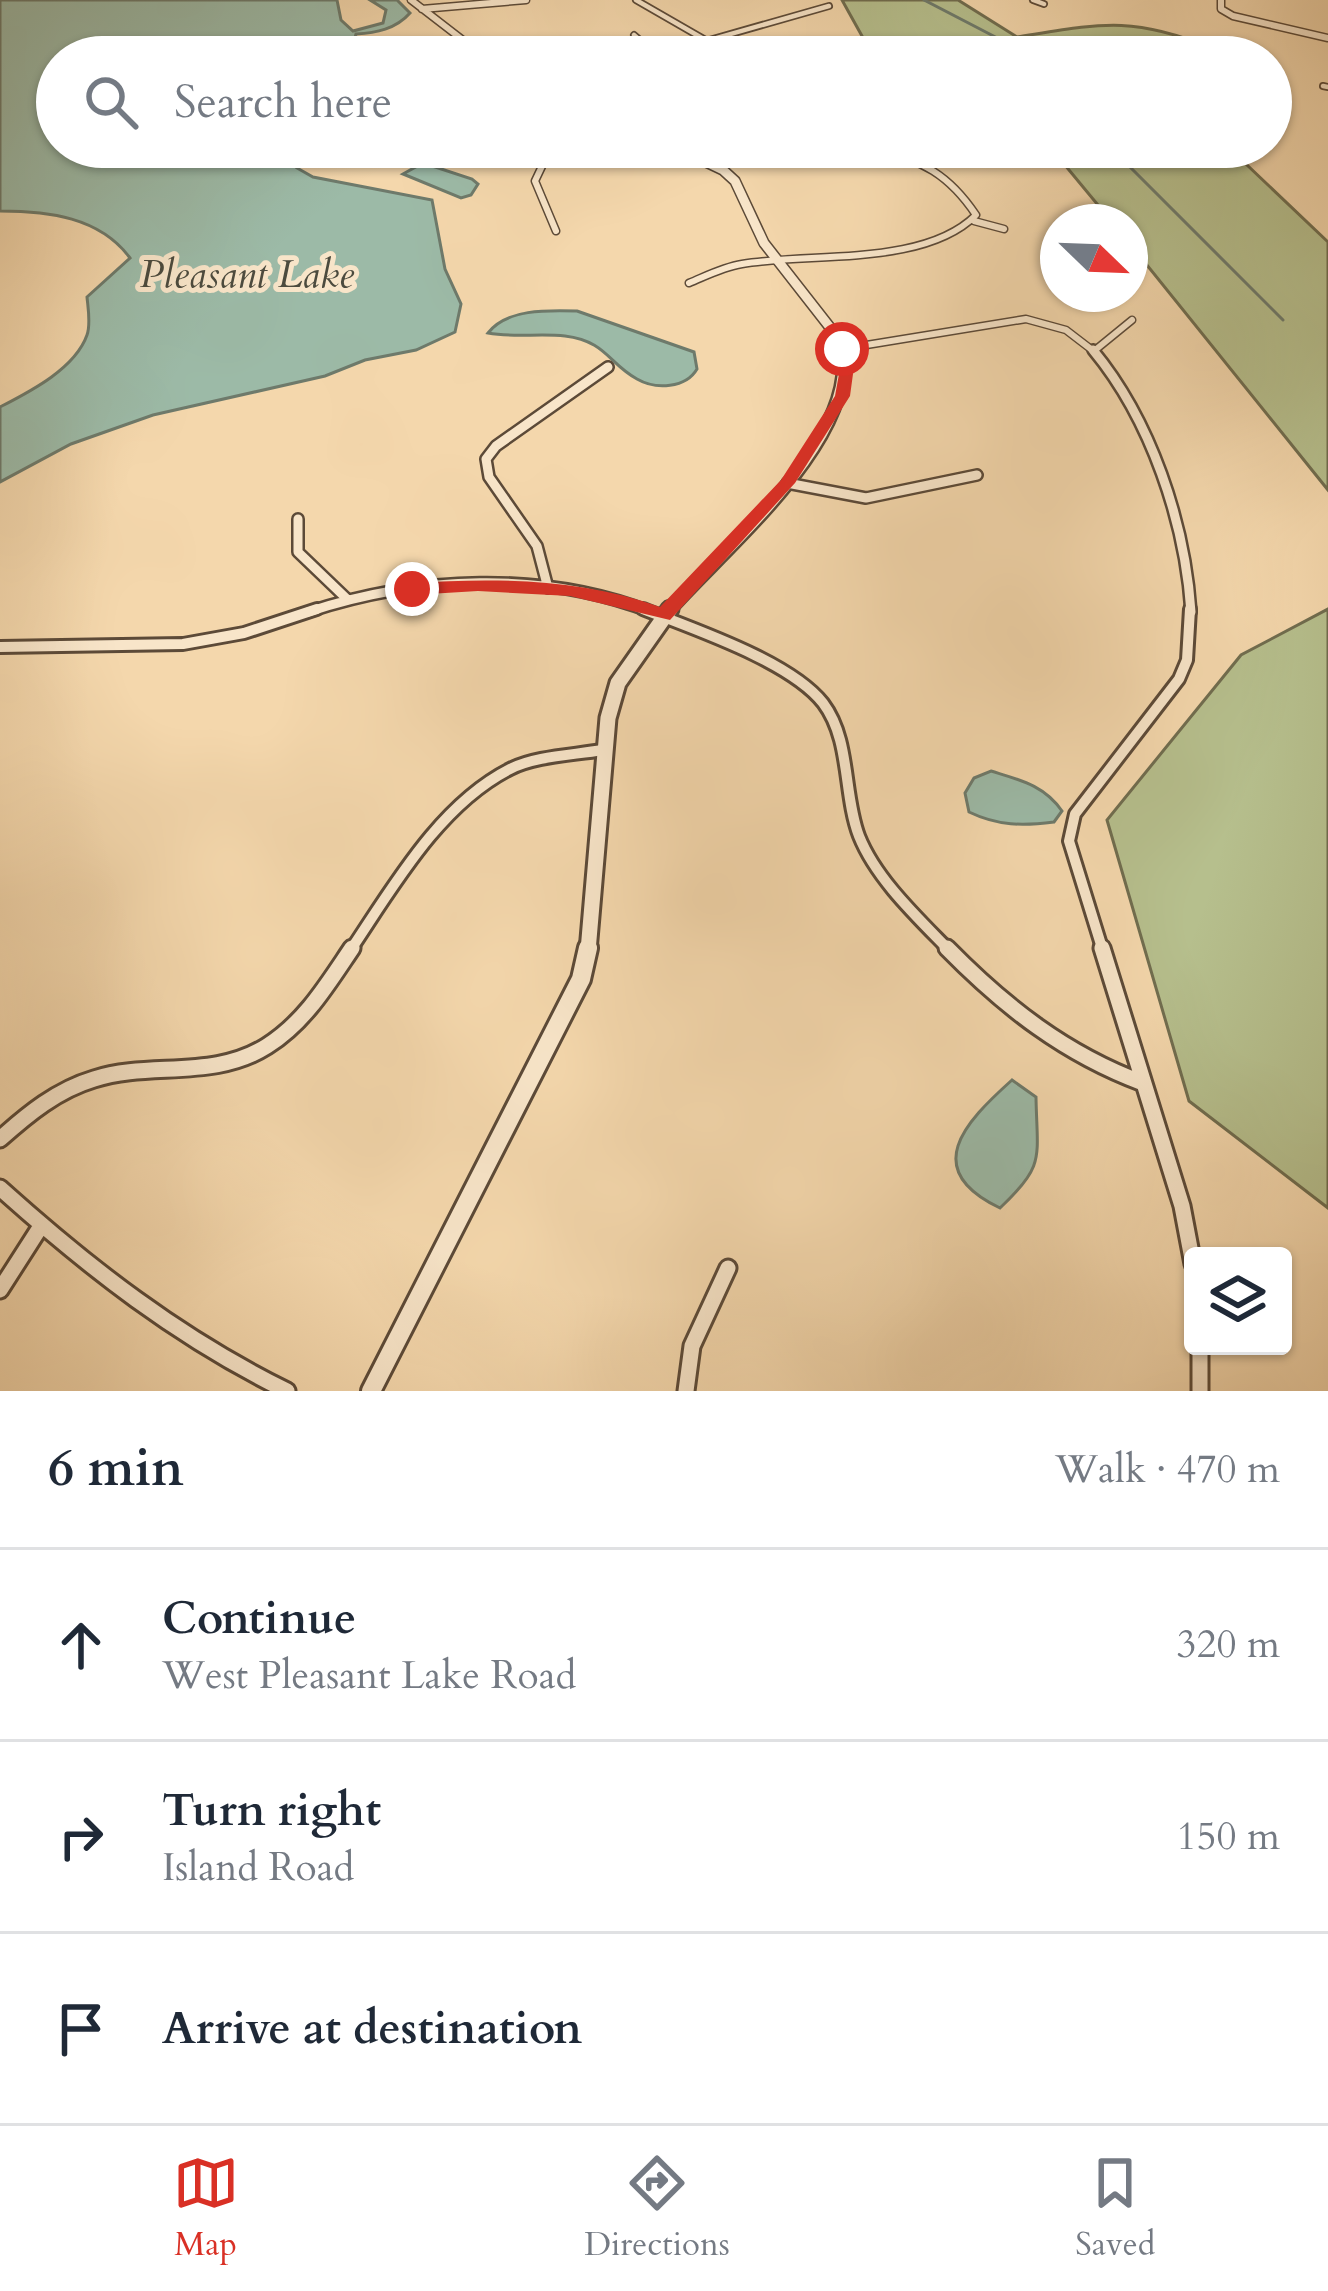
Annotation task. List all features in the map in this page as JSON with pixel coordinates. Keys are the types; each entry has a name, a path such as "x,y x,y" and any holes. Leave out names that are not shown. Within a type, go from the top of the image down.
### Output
{"street":[{"path":"411,0 457,36"},
{"path":"422,9 526,0"},
{"path":"636,0 696,36"},
{"path":"727,36 830,6 817,0"},
{"path":"1033,0 1044,4"},
{"path":"1221,0 1221,9 1233,16 1328,38"},
{"path":"541,168 536,181 556,231"},
{"path":"371,1391 581,979 598,914 602,749 623,672 663,615 787,483 842,396 846,374 842,349 774,260 754,227 741,182 723,168"},
{"path":"926,168 943,176 974,209 974,221"},
{"path":"974,221 1004,229"},
{"path":"689,283 732,266 908,245 962,230 974,221"},
{"path":"842,349 910,341 1017,319 1061,328 1094,350 1132,408 1173,512 1192,623 1190,652 1177,682 1075,814 1069,841 1182,1206 1190,1247"},
{"path":"1094,350 1132,320"},
{"path":"548,588 537,546 489,477 486,459 496,446 608,367"},
{"path":"787,483 866,498 977,475"},
{"path":"298,519 298,552 347,600"},
{"path":"0,647 182,644 242,634 347,600 446,586 548,588 612,598 663,615 810,689 835,726 860,839 907,904 968,972 1033,1028 1093,1064 1143,1083"},
{"path":"0,1138 36,1107 94,1078 220,1066 265,1048 314,1006 406,868 466,799 514,767 602,749"},
{"path":"0,1188 110,1288 167,1328 287,1391"},
{"path":"0,1289 41,1226"},
{"path":"686,1391 692,1346 728,1268"},
{"path":"1200,1355 1200,1391"}],"green space":[{"path":"842,0 958,0 1015,36 862,36"},
{"path":"1115,25 1176,36 1024,36"},
{"path":"1067,168 1250,168 1328,242 1328,490 1148,266 1148,204 1097,204"},
{"path":"1328,609 1328,1208 1189,1101 1107,820 1241,655"}],"water":[{"name":"Pleasant Lake","path":"0,0 337,0 341,20 353,31 383,23 386,10 370,0 397,0 410,13 385,29 355,36 36,36 36,168 297,168 313,177 432,200 445,269 461,304 455,332 416,350 365,360 325,376 153,415 71,444 0,482 0,407 50,378 72,358 88,331 87,297 130,258 104,233 72,219 0,211"},
{"path":"414,168 438,168 478,184 471,195 461,198 403,174"},
{"path":"577,311 694,352 697,369 678,383 653,385 579,339 488,333 516,315"},
{"path":"991,771 1039,789 1062,811 1054,822 1021,824 969,812 965,793 974,778"},
{"path":"1012,1080 1036,1097 1036,1159 1025,1181 1000,1208 961,1178 956,1162 966,1129"}],"waterway":[{"path":"924,0 993,36"},
{"path":"1131,168 1283,320"}],"route":[{"path":"412,589 478,585 570,590 626,601 663,615 787,483 842,396 846,364 842,349"}]}
